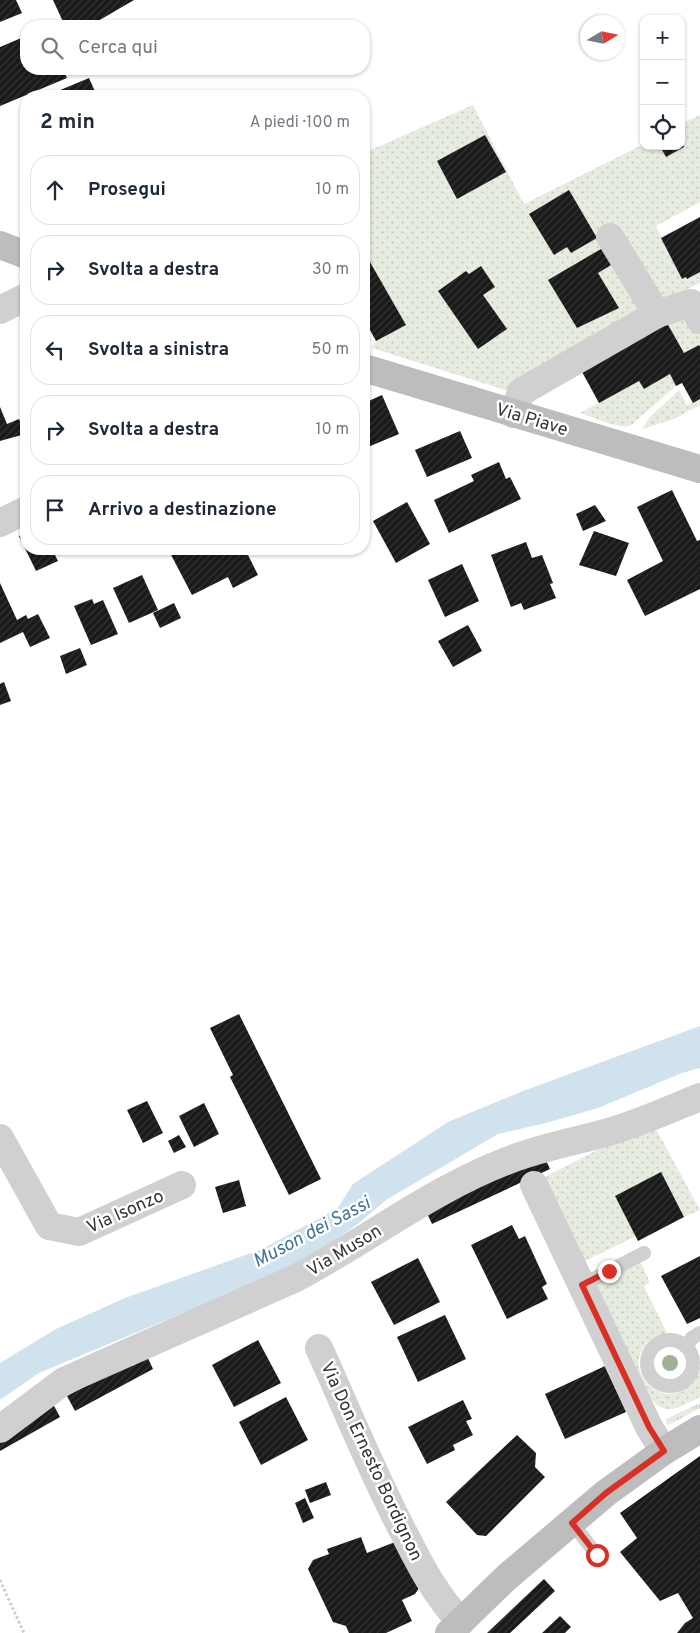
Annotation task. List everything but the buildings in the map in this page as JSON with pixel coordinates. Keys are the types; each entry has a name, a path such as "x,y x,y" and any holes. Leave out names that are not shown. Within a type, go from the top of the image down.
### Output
{"street":[{"path":"610,237 657,314"},
{"path":"0,245 20,253"},
{"path":"0,310 20,300"},
{"path":"513,414 521,392 657,314 691,303 700,320"},
{"name":"Via Piave","path":"370,370 700,469"},
{"path":"0,523 20,513"},
{"name":"Via Muson","path":"0,1429 64,1381 294,1279 332,1259 410,1209 468,1178 509,1160 614,1131 658,1115 700,1096"},
{"name":"Via Isonzo","path":"0,1138 49,1226 79,1232 182,1185"},
{"path":"534,1185 649,1427 664,1451"},
{"name":"Via Don Ernesto Bordignon","path":"319,1348 388,1504 423,1570 446,1607 455,1627 507,1577 606,1493 664,1451 700,1429"}],"lane":[{"path":"582,1285 644,1253"},
{"path":"686,1347 692,1338 700,1333"},
{"path":"572,1523 597,1555"}],"path":[{"path":"0,1580 24,1633"}],"green space":[{"path":"473,105 524,204 640,146 640,150 685,150 685,122 700,115 700,202 656,226 682,279 700,272 700,283 658,304 604,242 599,250 549,281 577,328 618,308 598,273 616,262 645,315 508,391 372,348 376,341 405,325 370,263 370,150"},
{"path":"678,318 693,321 700,335 700,347 684,353 667,323"},
{"path":"670,374 676,386 630,426 619,426 580,413 639,381 644,389"},
{"path":"679,390 687,405 700,399 700,405 674,419 642,429 649,418"},
{"path":"654,1125 700,1210 684,1217 661,1173 615,1196 636,1236 585,1261 545,1177 634,1131"},
{"path":"640,1261 650,1282 644,1286 667,1333 648,1342 639,1357 640,1370 645,1381 655,1390 666,1394 679,1392 691,1383 700,1366 700,1397 672,1409 660,1407 647,1394 595,1285"},
{"path":"700,1403 700,1408 669,1425 666,1424 666,1419"}],"water":[{"name":"Muson dei Sassi","path":"700,1026 700,1068 682,1073 598,1108 498,1134 386,1200 359,1223 316,1254 214,1300 39,1373 0,1400 0,1363 56,1329 125,1298 262,1249 337,1209 353,1184 448,1122 523,1091"}],"route":[{"path":"597,1555 572,1523 606,1493 664,1451 649,1427 582,1285 609,1271"}]}
